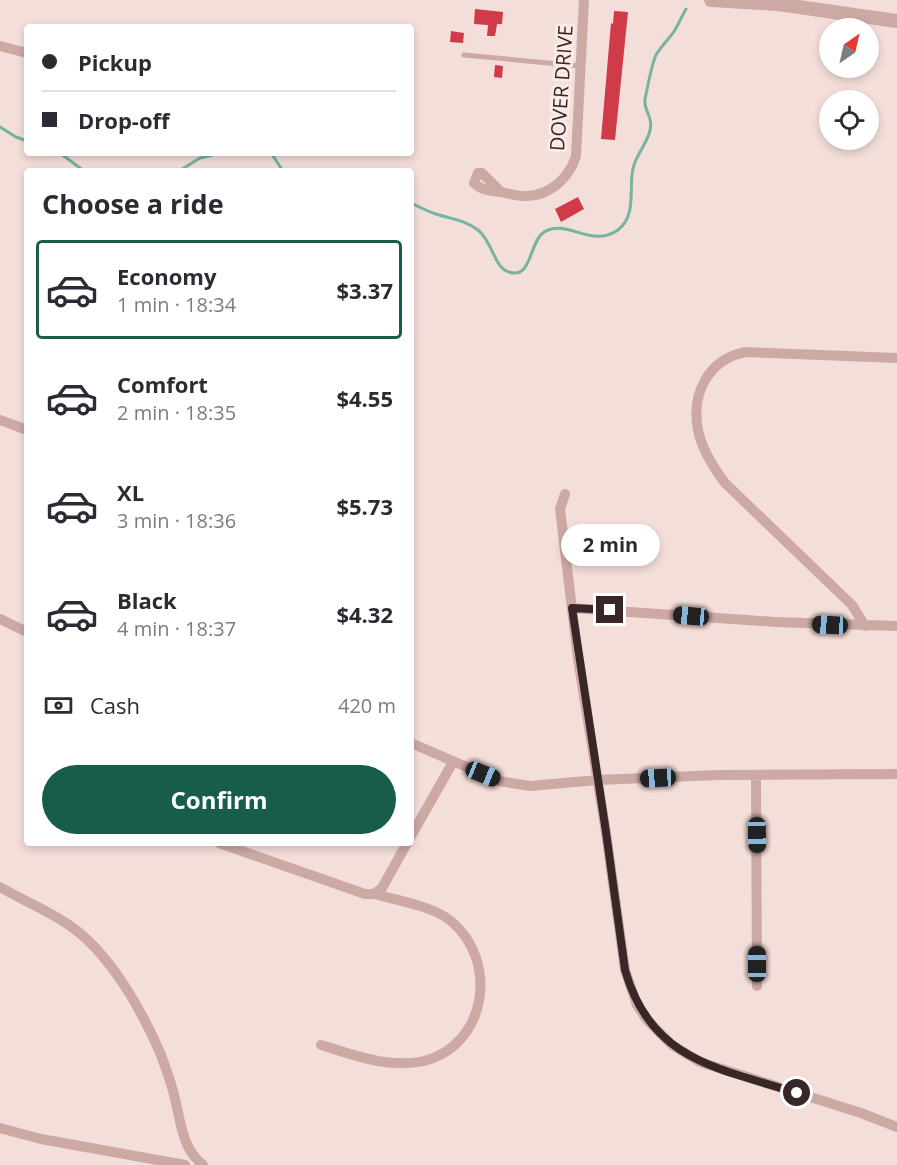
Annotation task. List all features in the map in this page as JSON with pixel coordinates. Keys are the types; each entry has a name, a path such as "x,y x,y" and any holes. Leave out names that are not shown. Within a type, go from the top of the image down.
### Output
{"street":[{"name":"DOVER DRIVE","path":"501,192 520,196 540,194 550,189 568,173 576,156 584,0"},
{"path":"711,0 746,1 810,8 897,21"},
{"path":"0,46 24,52"},
{"path":"865,626 852,605 733,491 716,471 698,429 697,404 699,393 708,376 723,360 735,354 746,352 897,358"},
{"path":"0,420 24,429"},
{"path":"565,494 560,509 572,608 625,970 634,996 647,1020 672,1045 706,1064 861,1113 897,1127"},
{"path":"572,608 897,626"},
{"path":"0,619 24,631"},
{"path":"414,744 499,781 530,786 598,780 756,775 897,774"},
{"path":"414,831 453,762"},
{"path":"756,775 757,986"},
{"path":"228,846 365,894 374,894 441,915 460,930 476,957 480,970 481,994 474,1020 463,1036 448,1050 415,1063 384,1062 321,1045"},
{"path":"374,894 382,888 405,846"},
{"path":"0,887 68,924 94,947 118,978 151,1033 175,1097 185,1140 196,1160 203,1165"},
{"path":"0,1128 41,1139 185,1165"}],"lane":[{"path":"464,55 581,66"}],"building":[{"path":"475,9 503,12 502,24 497,24 495,36 487,36 488,25 474,24"},
{"path":"614,11 628,12 615,140 601,139"},
{"path":"451,31 464,33 463,43 450,42"},
{"path":"495,65 503,66 502,78 494,77"},
{"path":"578,197 584,209 561,222 555,209"}],"waterway":[{"path":"414,204 463,222 478,230 504,270 516,273 522,271 535,244 544,232 561,228 598,236 608,235 618,230 627,219 631,205 633,169 650,128 651,123 645,99 656,55 675,30 686,9"},
{"path":"0,127 24,140"},
{"path":"64,156 80,168"},
{"path":"184,168 200,158 208,156"},
{"path":"273,156 281,168"}],"route":[{"path":"610,610 572,608 625,970 630,988 647,1020 659,1034 684,1053 700,1062 797,1093"}]}
